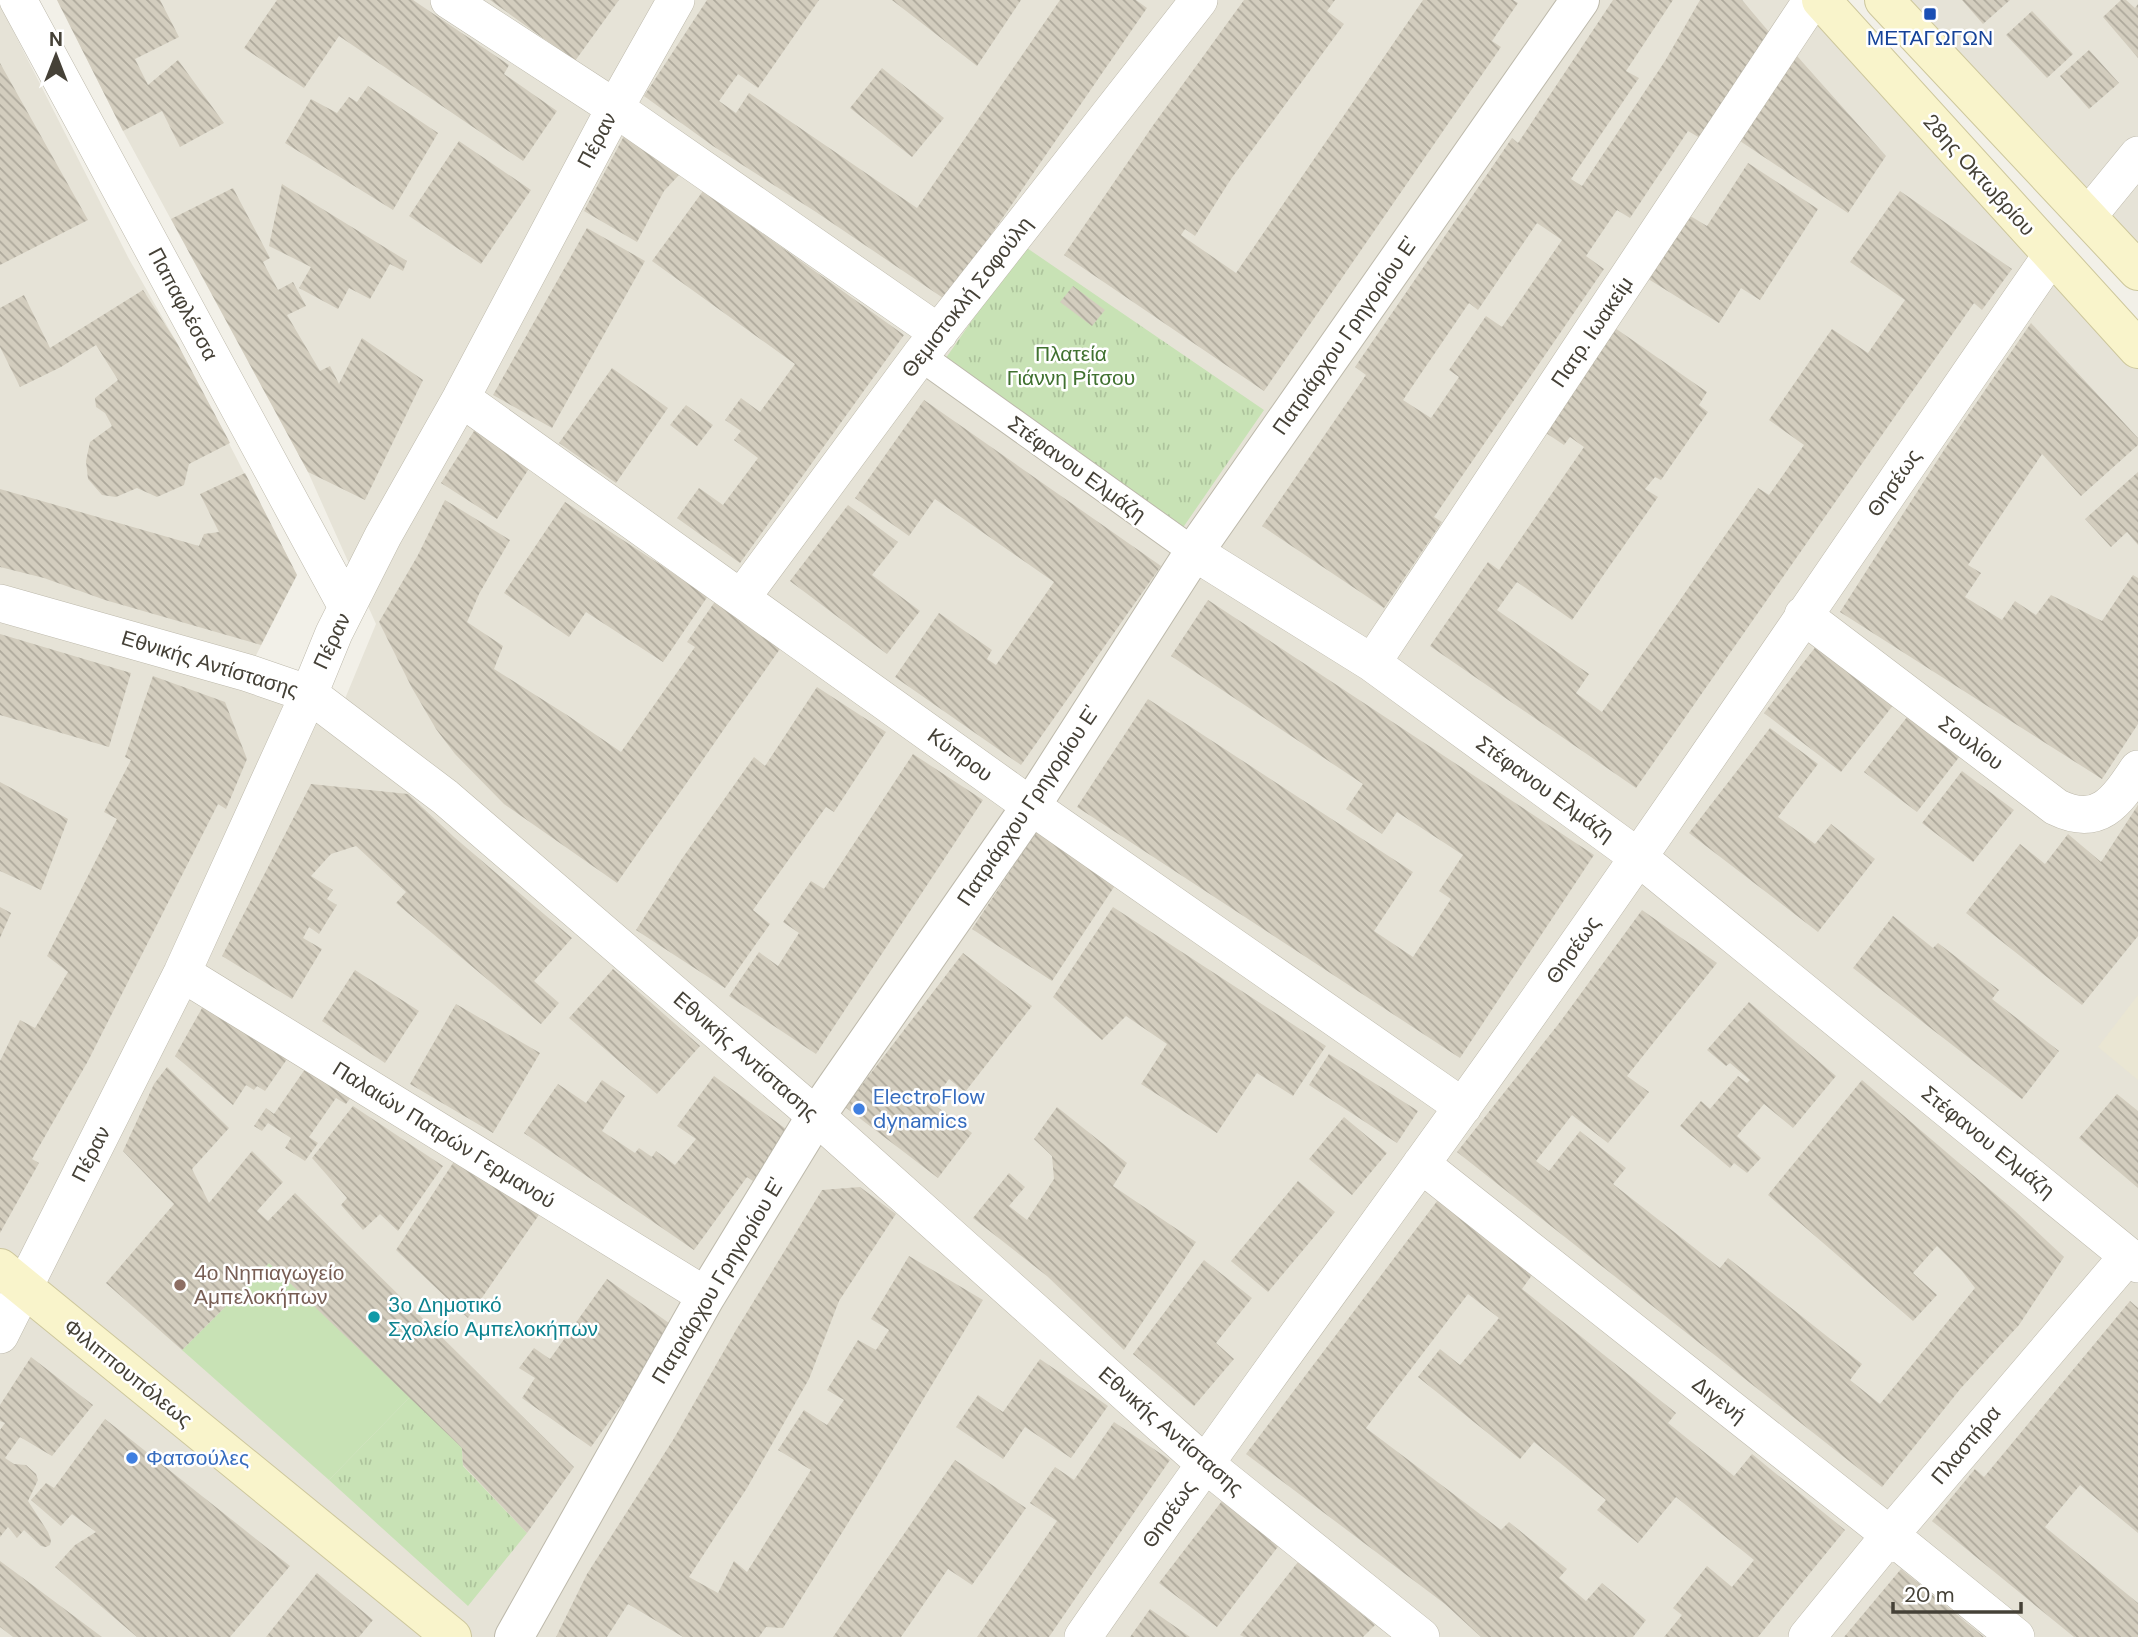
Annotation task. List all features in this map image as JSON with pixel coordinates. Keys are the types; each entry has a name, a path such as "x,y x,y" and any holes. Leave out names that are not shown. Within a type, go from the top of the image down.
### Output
{"main road":[{"name":"28ης Οκτωβρίου","path":"1821,0 2138,349"},
{"path":"1884,0 2138,271"},
{"name":"Φιλιππουπόλεως","path":"12,1277 452,1637"}],"street":[{"name":"Παπαφλέσσα","path":"18,0 347,607"},
{"name":"Στέφανου Ελμάζη","path":"449,0 615,108 929,344 1194,552 1372,663 1638,857 2133,1260"},
{"name":"Πέραν","path":"0,1335 12,1277 182,973 347,607 383,536 461,398 615,108 676,0"},
{"name":"Πατριάρχου Γρηγορίου Ε'","path":"514,1637 706,1296 816,1116 1031,806 1194,552 1580,0"},
{"name":"Πατρ. Ιωακείμ","path":"1372,663 1812,0"},
{"name":"Θεμιστοκλή Σοφούλη","path":"742,597 929,344 1186,5"},
{"path":"2088,216 2138,155"},
{"name":"Θησέως","path":"1083,1637 1204,1462 1463,1107 2051,256"},
{"name":"Κύπρου","path":"461,398 1031,806 1463,1107"},
{"name":"Εθνικής Αντίστασης","path":"0,603 248,673 309,694 445,797 816,1116 1204,1462 1421,1637"},
{"name":"Σουλίου","path":"1803,615 2056,807 2069,814 2098,813 2110,806 2138,769"},
{"name":"Παλαιών Πατρών Γερμανού","path":"182,973 706,1296"},
{"name":"Διγενή","path":"1421,1164 2017,1637"},
{"name":"Πλαστήρα","path":"1807,1637 1891,1535 2133,1260"}],"shaded area":[{"path":"57,0 1821,0 2138,349 2138,1637 0,1637 0,5 129,259 177,343 297,575 246,675 337,718 376,624 308,472 123,131"},
{"path":"1884,0 2138,0 2138,271"},
{"path":"2138,995 2138,1080 2098,1047"}],"green space":[{"name":"Πλατεία Γιάννη Ρίτσου","path":"1024,246 1264,410 1182,529 941,365"},
{"path":"269,1263 411,1396 329,1480 182,1350"},
{"path":"411,1396 462,1448 463,1466 527,1533 468,1606 329,1480"}],"building":[{"path":"57,0 160,0 179,37 135,59 148,85 178,60 224,123 180,147 162,111 123,131"},
{"path":"277,0 413,0 509,65 504,74 557,111 523,161 339,36 304,88 244,48"},
{"path":"490,0 619,0 575,61"},
{"path":"707,0 819,0 758,88 738,74 719,101 736,113 749,93 917,208 1060,0 1136,0 1147,8 946,300 713,146 644,96"},
{"path":"892,0 1021,0 977,66"},
{"path":"1244,0 1335,0 1327,11 1344,24 1231,179 1195,236 1185,229 1181,235 1236,273 1423,0 1513,0 1518,3 1492,41 1501,47 1264,391 1064,255"},
{"path":"1613,0 1673,0 1626,71 1639,78 1571,179 1582,186 1665,61 1700,0 1742,0 1775,39 1700,138 1688,131 1630,218 1617,210 1586,256 1604,269 1434,517 1442,522 1384,608 1262,526 1366,375 1355,367 1512,138 1518,143","holes":["1537,223 1562,240 1502,327 1486,316 1449,370 1459,377 1431,418 1403,400 1469,303 1478,310"]},
{"path":"1962,0 2010,0 1983,24"},
{"path":"2121,0 2126,0 2135,8 2138,4 2138,58 2103,17"},
{"path":"2032,11 2073,54 2047,78 2006,35"},
{"path":"2089,50 2119,83 2089,109 2060,76"},
{"path":"1797,56 1886,156 1848,213 1740,141"},
{"path":"0,63 88,220 0,265"},
{"path":"882,68 944,118 912,157 850,108"},
{"path":"368,86 438,133 393,210 285,143 311,99 337,113 349,97 357,102"},
{"path":"624,136 679,175 664,191 637,242 584,211"},
{"path":"459,141 531,190 481,264 409,216"},
{"path":"1748,163 1818,209 1760,300 1741,288 1719,323 1637,272 1677,208 1707,226"},
{"path":"282,184 407,261 403,271 390,264 370,299 349,288 338,309 299,288 311,267 269,246"},
{"path":"233,188 270,258 263,262 278,290 293,282 306,306 287,315 320,371 330,366 339,384 362,338 423,380 365,500 308,472 171,219"},
{"path":"703,191 904,335 740,563 677,518 699,488 723,505 758,458 734,440 741,431 725,420 741,398 760,412 795,364 652,261"},
{"path":"1900,191 2012,269 1982,310 1974,303 1636,788 1430,646 1488,562 1499,570 1584,447 1570,437 1564,445 1543,431 1615,328 1707,392 1699,405 1708,412 1661,480 1655,477 1645,489 1658,497 1572,620 1517,582 1497,610 1589,674 1576,693 1602,712 1758,488 1769,495 1804,445 1769,420 1832,329 1868,353 1905,300 1850,262"},
{"path":"587,228 645,261 552,428 493,395"},
{"path":"1073,286 1105,310 1092,326 1060,302"},
{"path":"143,290 177,343 230,443 189,464 184,485 157,497 137,488 116,497 102,495 88,479 86,461 90,442 112,426 105,413 96,407 95,398 118,380 96,345 61,367 20,387 0,347 0,308 24,295 50,348"},
{"path":"2031,323 2138,438 2138,445 2081,496 2042,454 1968,565 1981,573 1965,597 2002,620 2015,601 2036,615 2051,595 2102,621 2133,575 2138,578 2138,724 2102,779 1840,612 1944,450"},
{"path":"612,368 668,408 616,483 559,443"},
{"path":"924,400 1161,566 1021,765 895,677 939,613 992,650 987,659 996,665 1054,582 935,499 909,536 855,498"},
{"path":"686,405 713,425 697,446 670,425"},
{"path":"474,431 530,467 497,519 441,483"},
{"path":"2138,472 2138,545 2127,532 2111,547 2085,519"},
{"path":"245,473 297,575 261,645 0,567 0,489 199,546 204,534 219,532 200,494"},
{"path":"445,500 510,540 479,594 467,622 503,646 494,669 621,752 695,647 687,642 716,600 782,646 617,883 504,804 455,754 436,729 412,688 379,622 418,555"},
{"path":"565,502 708,596 663,662 586,612 569,637 504,593"},
{"path":"848,505 898,542 872,575 920,611 887,654 790,581"},
{"path":"1208,600 1594,855 1460,1058 1077,807 1148,699 1413,872 1374,931 1413,957 1451,899 1439,891 1463,855 1397,812 1382,834 1346,809 1363,784 1171,656"},
{"path":"0,634 131,673 109,747 0,715"},
{"path":"1821,640 1898,699 1841,772 1764,713"},
{"path":"153,676 225,702 247,759 226,809 218,804 88,1061 32,1159 39,1163 0,1233 0,1061 20,1020 35,1028 68,972 47,956 117,819 104,812 131,760 125,757"},
{"path":"817,687 886,732 834,812 826,807 753,910 770,924 725,988 636,930 681,860 754,757 765,766"},
{"path":"1911,712 1963,752 1917,812 1864,772"},
{"path":"1770,728 1818,764 1778,817 1815,844 1831,824 1875,859 1818,932 1689,833"},
{"path":"913,754 983,800 816,1054 729,996 759,952 778,966 799,933 783,922 811,881 824,889"},
{"path":"1962,771 2014,810 1973,862 1922,823"},
{"path":"0,782 68,819 41,890 0,871"},
{"path":"311,784 408,794 572,938 534,981 559,1003 541,1024 396,903 406,892 356,846 331,854 311,876 333,890 327,899 337,905 319,934 309,927 303,938 322,949 292,999 222,956"},
{"path":"2138,805 2138,936 2082,1005 1966,913 2020,844 2045,864 2068,834 2101,862"},
{"path":"1036,832 1116,884 1052,981 972,929"},
{"path":"0,907 11,913 0,938"},
{"path":"1113,907 1326,1046 1293,1096 1257,1073 1217,1133 1141,1084 1167,1044 1126,1016 1102,1040 1053,997"},
{"path":"1642,910 1717,963 1627,1076 1649,1092 1608,1143 1572,1115 1536,1161 1549,1171 1580,1131 1626,1168 1613,1184 1720,1268 1728,1258 1862,1364 1850,1380 1880,1404 1975,1288 1937,1246 1913,1273 1937,1295 1913,1321 1768,1195 1862,1080 2015,1211 2064,1257 2019,1325 1961,1388 1882,1487 1457,1152 1560,1022"},
{"path":"1893,916 1933,948 1938,943 1999,990 1992,999 2059,1051 2022,1099 1853,968"},
{"path":"963,953 1032,1006 965,1092 949,1079 932,1103 972,1133 938,1178 845,1107"},
{"path":"613,969 700,1046 657,1094 569,1018"},
{"path":"355,970 419,1011 385,1063 322,1021"},
{"path":"210,994 294,1049 265,1091 257,1086 254,1090 246,1085 233,1105 175,1056"},
{"path":"1749,1002 1836,1076 1793,1128 1764,1104 1737,1136 1761,1158 1747,1173 1734,1163 1730,1168 1680,1126 1701,1101 1710,1109 1738,1076 1747,1083 1750,1080 1730,1063 1726,1066 1707,1050"},
{"path":"456,1004 540,1053 493,1133 410,1084"},
{"path":"1329,1054 1418,1111 1397,1143 1309,1085"},
{"path":"312,1059 357,1089 346,1104 336,1098 309,1137 318,1143 305,1161 285,1148 291,1138 268,1123 262,1131 254,1126 266,1108 274,1114"},
{"name":"3ο Δημοτικό Σχολείο Αμπελοκήπων","path":"167,1067 229,1128 192,1169 209,1203 252,1151 283,1182 257,1211 268,1221 295,1193 574,1467 527,1533 463,1465 462,1448 269,1263 182,1350 106,1283 174,1204 123,1151 154,1084"},
{"path":"714,1076 790,1132 753,1181 747,1177 694,1250 524,1133 558,1084 586,1103 602,1080 625,1096 602,1131 635,1153 639,1148 652,1157 656,1151 675,1165 696,1139 677,1126"},
{"path":"2117,1094 2138,1111 2138,1188 2079,1138"},
{"path":"353,1106 443,1166 398,1231 380,1214 363,1230 341,1205 347,1198 312,1158"},
{"path":"1057,1107 1127,1163 1113,1186 1196,1242 1124,1350 1047,1276 973,1218 1009,1173 1025,1187 1009,1206 1027,1220 1054,1179 1052,1156 1034,1139"},
{"path":"1344,1117 1387,1153 1352,1195 1309,1159"},
{"path":"459,1154 543,1209 468,1318 396,1250"},
{"path":"1298,1181 1335,1212 1268,1292 1231,1261"},
{"path":"860,1187 896,1214 839,1301 809,1379 747,1488 689,1577 718,1593 734,1561 747,1572 811,1470 778,1450 804,1410 827,1425 844,1400 827,1390 858,1340 876,1350 889,1330 871,1319 909,1256 983,1300 783,1628 766,1627 759,1637 683,1637 628,1604 607,1637 556,1637 587,1574 673,1440 736,1330 822,1190"},
{"path":"1441,1196 1537,1268 1522,1289 1676,1413 1668,1423 1734,1476 1752,1454 1845,1530 1758,1637 1664,1637 1682,1615 1673,1608 1707,1566 1732,1587 1754,1560 1676,1497 1638,1543 1597,1510 1606,1500 1534,1442 1520,1459 1418,1377 1440,1349 1460,1365 1499,1318 1468,1294 1366,1428 1501,1530 1509,1522 1567,1569 1559,1578 1586,1601 1602,1583 1646,1620 1633,1637 1481,1637 1445,1604 1246,1454"},
{"path":"1204,1260 1252,1298 1216,1343 1234,1359 1194,1406 1133,1354"},
{"path":"607,1279 676,1328 591,1447 522,1398 535,1378 519,1368 534,1348 550,1359"},
{"path":"2130,1301 2138,1308 2138,1533 2080,1485 2045,1527 2138,1603 2138,1637 2074,1637 1932,1521 1975,1469 1984,1477"},
{"path":"31,1357 93,1405 52,1456 20,1437 5,1458 14,1464 26,1465 36,1474 38,1480 28,1501 48,1532 51,1540 46,1547 41,1546 24,1530 17,1538 8,1527 0,1537 0,1430 5,1423 0,1421 0,1405"},
{"path":"1040,1359 1108,1406 1071,1458 1025,1427 1003,1459 956,1427 978,1395 1003,1412"},
{"path":"105,1419 290,1566 230,1637 137,1637 55,1567 75,1545 96,1532 72,1514 61,1526 31,1500 46,1483 54,1488"},
{"path":"1114,1422 1170,1460 1049,1637 977,1637 1057,1521 1030,1503 1055,1467 1074,1480"},
{"path":"955,1460 1026,1508 972,1585 948,1569 901,1637 833,1637"},
{"path":"1225,1497 1283,1540 1217,1627 1159,1583"},
{"path":"0,1561 102,1637 13,1637 0,1627"},
{"path":"1298,1562 1375,1625 1363,1637 1240,1635"},
{"path":"1901,1569 1984,1637 1844,1637"},
{"path":"317,1573 373,1620 359,1637 266,1637"},
{"path":"1150,1609 1190,1637 1130,1637"}],"place":[{"name":"ΜΕΤΑΓΩΓΩΝ","path":"1930,14"},
{"name":"ElectroFlow dynamics","path":"859,1109"},
{"name":"4ο Νηπιαγωγείο Αμπελοκήπων","path":"180,1285"},
{"name":"3ο Δημοτικό Σχολείο Αμπελοκήπων","path":"374,1317"},
{"name":"Φατσούλες","path":"132,1458"}]}
